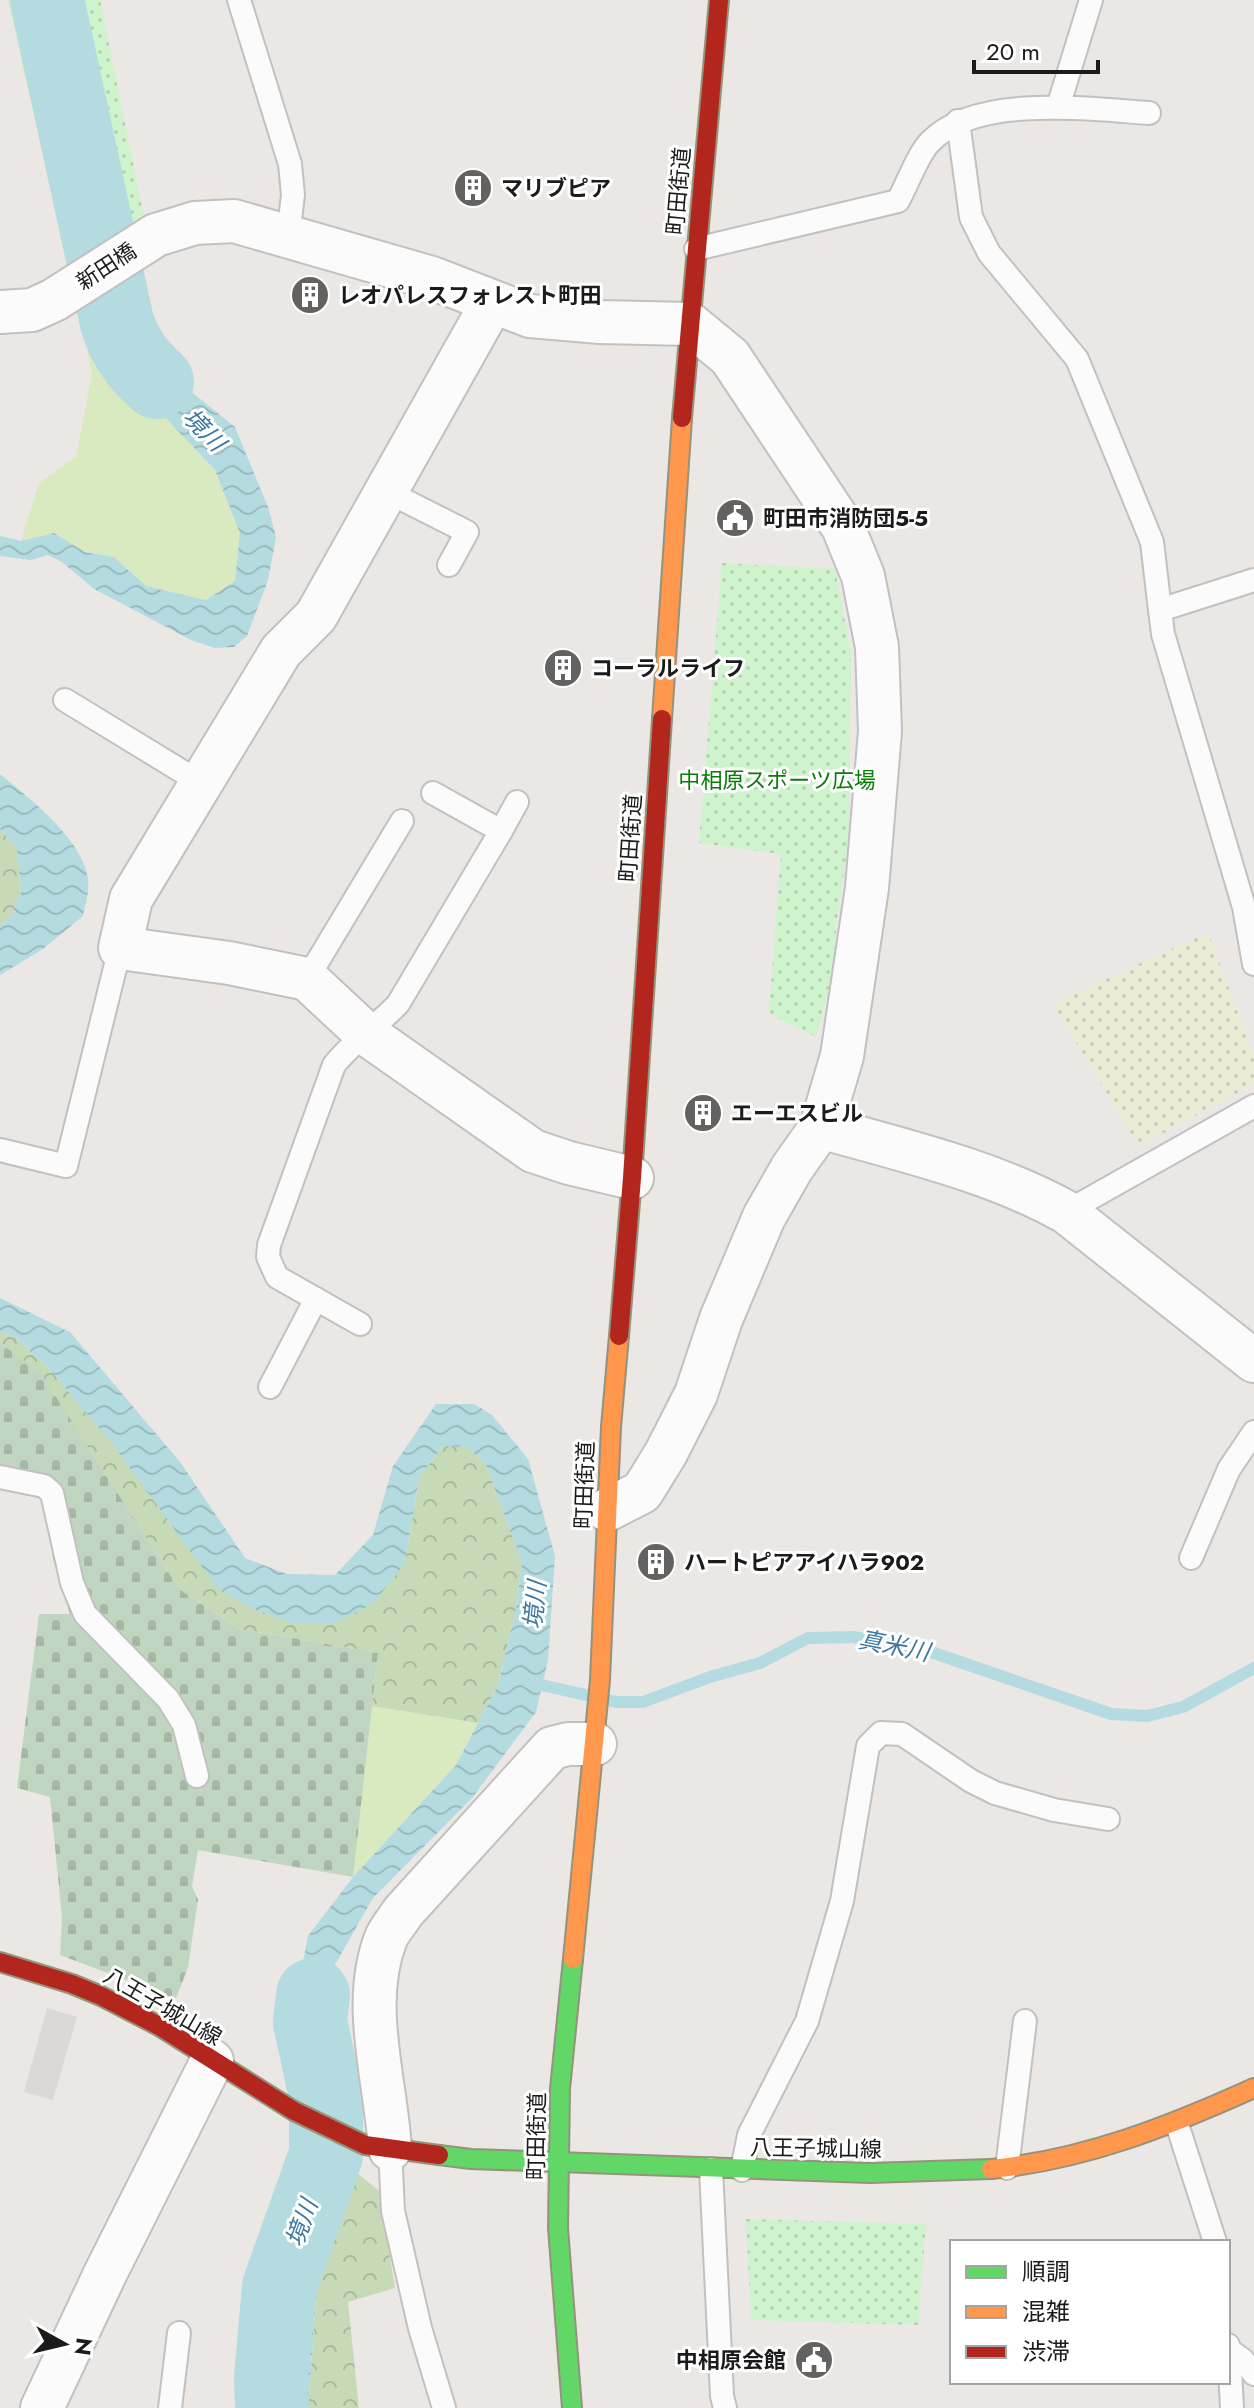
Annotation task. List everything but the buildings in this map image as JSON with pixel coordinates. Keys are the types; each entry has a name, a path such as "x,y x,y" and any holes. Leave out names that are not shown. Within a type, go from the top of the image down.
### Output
{"main road":[{"name":"町田街道","path":"572,2408 558,2228 560,2089 596,1733 616,1358 632,1178 690,324 719,0"},
{"name":"八王子城山線","path":"0,1962 101,1996 159,2026 294,2111 377,2147 471,2159 742,2170 921,2173 1007,2168 1125,2141 1177,2124 1254,2088"}],"street":[{"name":"新田橋","path":"0,312 32,310 146,241 195,223 234,221 432,278 492,303 539,318 690,324"},
{"path":"492,303 316,616 281,651 131,899 120,948 229,963 307,979 365,1033 533,1151 632,1178"},
{"path":"607,1510 642,1492 666,1453 696,1394 721,1319 764,1217 792,1168 821,1127 842,1056 867,888 880,731 877,647 863,576 843,527 730,357 690,324"},
{"path":"821,1127 963,1168 1033,1194 1066,1212 1249,1348"},
{"path":"377,2147 388,2109 375,2026 377,1974 387,1937 403,1912 552,1748 596,1733"},
{"path":"42,2408 212,2061"}],"lane":[{"path":"239,0 290,164 293,195 288,236"},
{"path":"1058,107 1091,0"},
{"path":"696,249 898,201 928,143 958,121 983,114 1058,107 1149,113"},
{"path":"958,121 971,217 989,253 1077,359 1152,542 1163,634 1249,904 1254,964"},
{"path":"386,491 467,532 449,565"},
{"path":"1160,610 1254,580"},
{"path":"65,700 201,783"},
{"path":"433,793 501,831"},
{"path":"360,1324 277,1277 271,1267 269,1245 334,1065 348,1048 383,1021 398,1004 517,802"},
{"path":"307,979 402,821"},
{"path":"0,1150 66,1166 120,948"},
{"path":"1066,1212 1254,1106"},
{"path":"270,1387 316,1299"},
{"path":"1191,1558 1229,1469 1254,1432"},
{"path":"0,1477 44,1486 52,1493 72,1583 85,1614 168,1699 184,1725 197,1776"},
{"path":"742,2170 749,2135 807,2021 842,1901 868,1746 881,1733 902,1734 971,1781 995,1793 1054,1810 1108,1819"},
{"path":"1007,2168 1025,2021"},
{"path":"1177,2124 1214,2240"},
{"path":"377,2147 420,2328 444,2408"},
{"path":"711,2169 725,2408"},
{"path":"170,2408 179,2333"},
{"path":"1230,2349 1254,2374"},
{"path":"1230,2378 1232,2408"}],"green space":[{"path":"8,0 39,0 92,254 68,269"},
{"path":"62,0 100,0 145,222 116,238"},
{"path":"97,302 126,376 215,470 240,533 235,581 206,600 146,586 114,557 85,552 54,533 21,541 39,483 76,457 92,373 79,313"},
{"name":"中相原スポーツ広場","path":"722,563 835,569 851,653 849,837 836,926 835,964 816,1037 769,1013 781,854 699,843"},
{"path":"0,828 17,849 21,893 10,918 0,926"},
{"path":"1208,932 1254,1057 1254,1084 1139,1146 1053,1004"},
{"path":"0,1331 18,1339 52,1372 254,1609 405,1563 419,1478 443,1446 467,1447 485,1463 522,1562 516,1609 498,1685 478,1723 372,1706 378,1653 239,1629 179,1589 40,1373 0,1343"},
{"path":"0,1343 40,1372 179,1589 239,1629 378,1653 353,1877 198,1850 192,1886 198,1900 188,1967 176,1999 60,1955 62,1917 50,1797 17,1788 39,1614 70,1614 52,1555 57,1511 50,1489 0,1478"},
{"path":"372,1706 478,1723 456,1765 353,1877"},
{"path":"356,2172 379,2191 395,2288 348,2302 359,2408 308,2408 319,2257"},
{"path":"746,2219 926,2224 918,2325 751,2320"}],"shaded area":[{"path":"47,2008 77,2017 53,2100 24,2092"}],"water":[{"path":"39,0 62,0 116,238 92,254"},
{"path":"125,286 137,348 235,427 268,507 276,537 268,580 247,636 234,647 215,648 191,640 94,589 62,562 48,555 31,560 0,556 0,536 21,541 54,533 85,552 114,557 146,586 206,600 235,581 240,533 215,470 126,376 97,302"},
{"path":"0,774 66,835 84,864 88,893 83,916 43,949 0,975 0,926 10,918 21,893 17,849 0,828"},
{"path":"0,1298 70,1332 180,1462 245,1558 287,1574 335,1575 373,1535 393,1466 436,1404 474,1404 492,1415 528,1459 555,1556 548,1660 536,1712 472,1798 373,1898 333,1968 329,2033 360,2104 309,2092 292,2021 308,1936 353,1877 456,1765 498,1685 516,1609 522,1562 485,1463 467,1447 443,1446 419,1478 405,1563 373,1604 334,1623 295,1624 254,1609 218,1589 113,1445 52,1372 18,1339 0,1331"},
{"path":"303,2144 356,2172 319,2257 308,2408 258,2408 257,2281"}],"waterway":[{"name":"境川","path":"47,0 117,322 132,355 157,382"},
{"name":"真米川","path":"528,1682 617,1702 643,1702 710,1677 760,1663 808,1638 854,1637 934,1653 1111,1714 1147,1716 1183,1707 1254,1668"},
{"name":"境川","path":"272,2408 271,2378 279,2287 326,2155 326,2096 310,2022 313,1995"}],"traffic: fast":[{"path":"572,2408 558,2228 560,2089 573,1959"},
{"path":"439,2155 471,2159 870,2173 991,2169"}],"traffic: slow":[{"path":"662,719 682,418"},
{"path":"573,1959 600,1680 611,1427 619,1336"},
{"path":"991,2169 1060,2158 1126,2139 1254,2088"}],"traffic: jam":[{"path":"682,418 719,0"},
{"path":"619,1336 662,719"},
{"path":"0,1962 101,1996 159,2026 294,2111 365,2145 439,2155"}],"place":[{"name":"マリブピア","path":"473,188"},
{"name":"レオパレスフォレスト町田","path":"310,295"},
{"name":"町田市消防団5-5","path":"735,518"},
{"name":"コーラルライフ","path":"563,668"},
{"name":"エーエスビル","path":"703,1113"},
{"name":"ハートピアアイハラ902","path":"656,1562"},
{"name":"中相原会館","path":"814,2360"}]}
